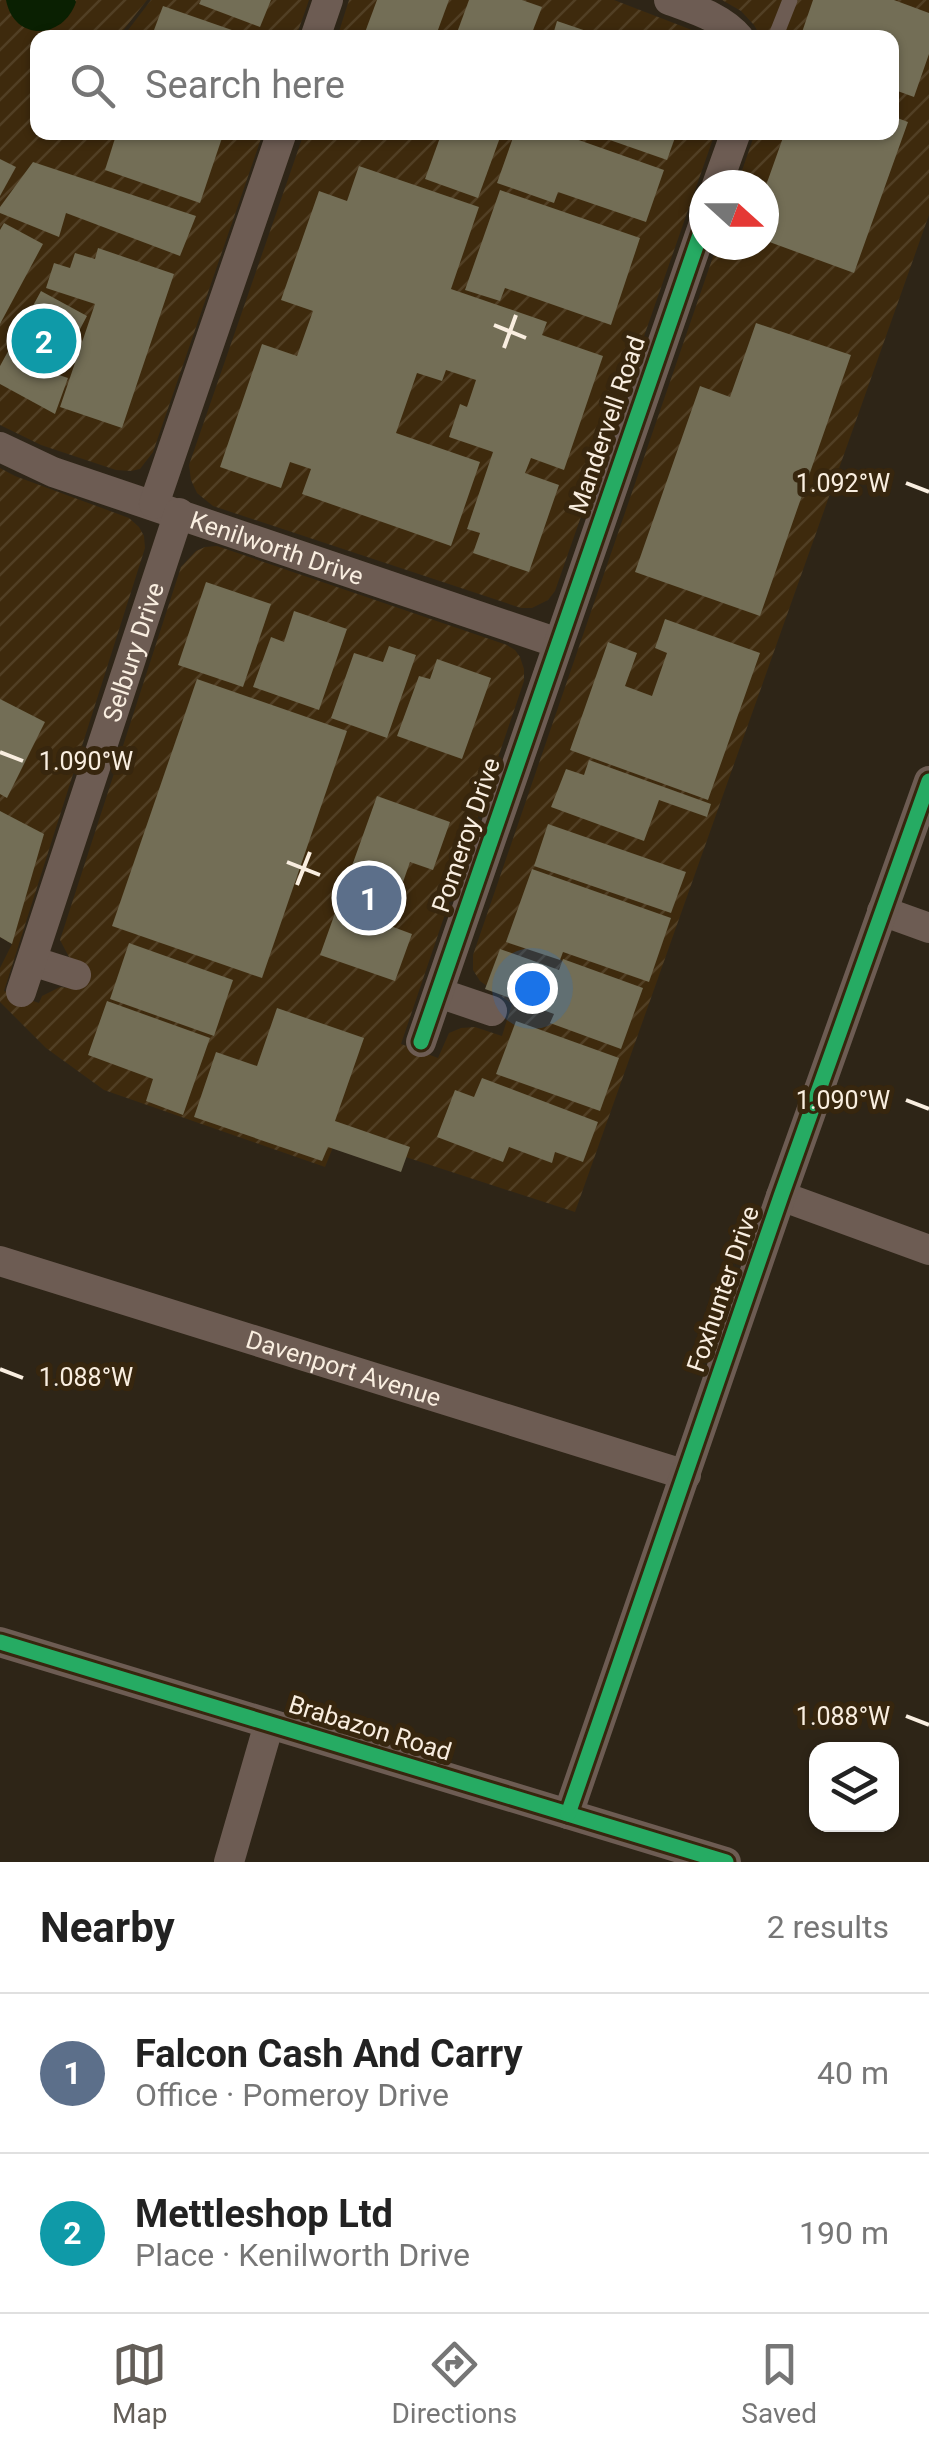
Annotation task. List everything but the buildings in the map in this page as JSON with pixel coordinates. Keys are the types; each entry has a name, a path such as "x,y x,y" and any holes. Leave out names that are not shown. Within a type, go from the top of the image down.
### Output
{"street":[{"path":"318,30 328,0"},
{"path":"669,0 711,16 732,30"},
{"path":"166,508 280,140"},
{"path":"723,170 733,140"},
{"name":"Mandervell Road","path":"558,644 691,260"},
{"name":"Kenilworth Drive","path":"0,447 53,472 558,644"},
{"name":"Selbury Drive","path":"21,992 166,508"},
{"name":"Pomeroy Drive","path":"421,1042 558,644"},
{"name":"Foxhunter Drive","path":"568,1814 929,780"},
{"path":"882,911 929,928"},
{"path":"32,961 76,975"},
{"path":"439,994 492,1011"},
{"path":"781,1196 929,1250"},
{"name":"Davenport Avenue","path":"0,1261 686,1475"},
{"name":"Brabazon Road","path":"0,1642 726,1862"},
{"path":"230,1862 269,1724"}],"lane":[{"path":"779,30 790,0"}],"shaded area":[{"path":"0,0 147,0 123,30 30,30 30,140 261,140 153,452 140,469 116,470 41,445 0,425"},
{"path":"6,0 76,2 70,15 50,29 28,29 11,14"},
{"path":"151,0 309,0 298,30 128,30"},
{"path":"349,0 614,0 692,30 340,30"},
{"path":"722,0 929,0 929,215 575,1212 338,1135 325,1167 104,1090 46,1048 0,1002 0,968 12,944 0,937 0,468 129,518 144,536 145,548 4,991 39,1003 42,996 60,987 78,989 60,940 181,567 196,551 217,546 507,645 520,657 524,681 401,1044 438,1058 449,1033 461,1028 475,1027 502,1036 512,1004 480,981 473,970 473,955 712,260 779,260 779,170 742,170 753,140 899,140 899,30 757,30 741,11"},
{"path":"302,140 713,140 702,170 689,170 689,207 555,591 548,600 532,608 521,608 213,506 197,493 189,465"}],"cycle path":[{"path":"421,1042 691,260"},
{"path":"568,1814 929,781"},
{"path":"0,1642 726,1862"}],"place":[{"name":"Mettleshop Ltd","path":"44,341"},
{"name":"Falcon Cash And Carry","path":"369,898"}]}
